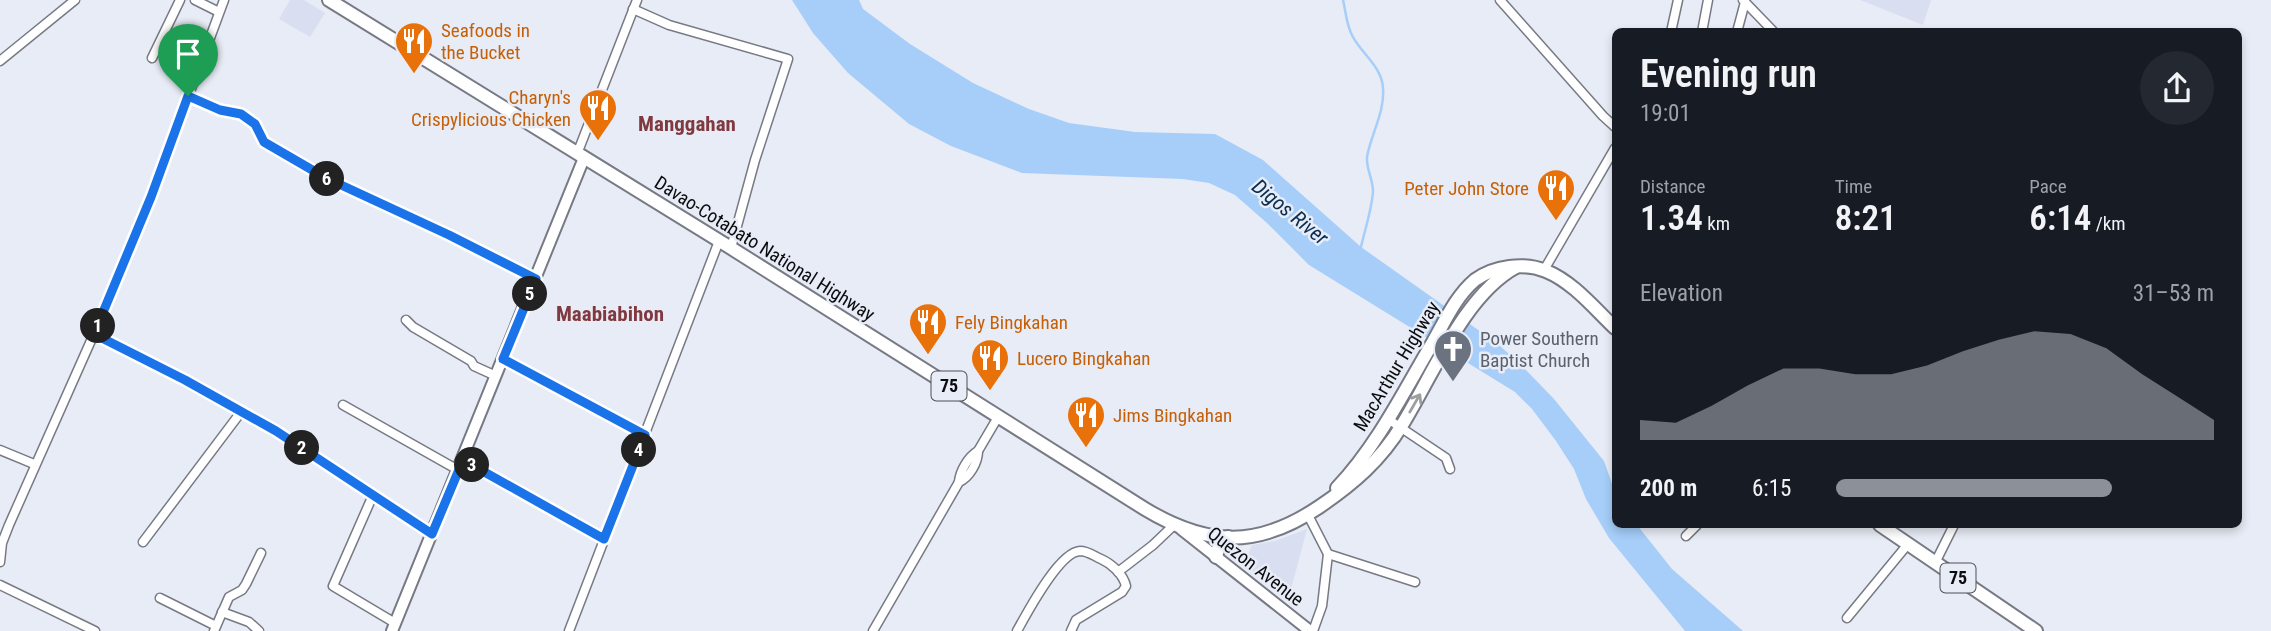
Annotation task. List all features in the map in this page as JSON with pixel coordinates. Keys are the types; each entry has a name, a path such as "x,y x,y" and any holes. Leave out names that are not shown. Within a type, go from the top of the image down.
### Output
{"highway":[{"name":"Davao-Cotabato National Highway","path":"329,0 1177,527"},
{"name":"MacArthur Highway","path":"1177,527 1228,537 1278,530 1336,497 1363,474 1401,427 1466,316 1490,285 1516,267"},
{"name":"MacArthur Highway","path":"1320,506 1355,468 1453,308 1466,289 1482,275 1494,270 1516,267 1544,270 1565,282 1612,325"},
{"name":"75","path":"1884,528 2036,631"},
{"path":"1216,556 1220,543 1228,537"}],"main road":[{"path":"393,627 536,279 581,156"},
{"name":"Quezon Avenue","path":"1177,527 1312,631"}],"street":[{"path":"0,61 75,0"},
{"path":"152,58 180,0"},
{"path":"195,0 219,12"},
{"path":"0,562 2,543 151,197 224,0"},
{"path":"581,156 637,0"},
{"path":"1500,0 1612,124"},
{"path":"1672,28 1678,0"},
{"path":"1703,28 1708,0"},
{"path":"1744,1 1769,28"},
{"path":"1738,28 1744,1"},
{"path":"633,9 669,25 788,59 755,160 731,248"},
{"path":"188,96 220,110 241,114 255,124 264,142 326,178 536,279"},
{"path":"1544,270 1612,153"},
{"path":"569,631 719,241"},
{"path":"406,320 471,361 474,366 496,376"},
{"path":"94,334 185,380 276,431 432,534"},
{"path":"503,359 645,435"},
{"path":"343,405 604,539"},
{"path":"143,542 241,412"},
{"path":"873,631 959,482 966,479 978,458 978,451 998,417"},
{"path":"1388,418 1446,458 1450,469"},
{"path":"0,450 34,464"},
{"path":"373,495 333,586 393,627"},
{"path":"1308,515 1328,554 1322,606 1312,631"},
{"path":"1118,572 1177,527"},
{"path":"1686,536 1694,528"},
{"path":"1935,563 1952,528"},
{"path":"1847,618 1908,544"},
{"path":"1017,631 1031,605 1063,561 1079,551 1106,561 1125,583 1124,589 1076,620 1071,631"},
{"path":"160,598 215,629 229,597 242,590 261,553"},
{"path":"1328,554 1415,582"},
{"path":"0,585 95,631"},
{"path":"222,612 249,622 260,631"}],"shaded area":[{"path":"290,0 304,0 325,13 310,37 279,19"},
{"path":"1860,0 1931,0 1923,25"},
{"path":"1307,529 1289,597 1244,565 1252,545 1275,541"}],"water":[{"name":"Digos River","path":"792,0 859,0 863,9 910,44 973,83 1029,109 1069,123 1135,132 1215,134 1263,160 1361,247 1498,344 1521,365 1554,399 1604,461 1612,484 1612,528 1639,528 1672,569 1743,631 1685,631 1609,538 1586,499 1574,469 1556,441 1532,409 1515,392 1309,265 1235,195 1209,183 1183,179 1022,173 951,146 909,124 848,73 813,33"}],"waterway":[{"path":"1343,0 1351,32 1375,67 1383,88 1382,106 1367,157 1373,191 1361,247"}],"place":[{"name":"Seafoods in the Bucket","path":"414,75"},
{"name":"Charyn's Crispylicious Chicken","path":"598,142"},
{"name":"Peter John Store","path":"1556,222"},
{"name":"Fely Bingkahan","path":"928,356"},
{"name":"Power Southern Baptist Church","path":"1453,383"},
{"name":"Lucero Bingkahan","path":"990,392"},
{"name":"Jims Bingkahan","path":"1086,449"}],"district":[{"name":"Manggahan","path":"687,124"},
{"name":"Maabiabihon","path":"610,314"}],"route":[{"path":"188,96 220,110 241,114 255,124 264,142 279,153 536,279 503,359 645,435 604,539 463,460 432,534 276,431 185,380 94,334 151,197 188,96"}]}
